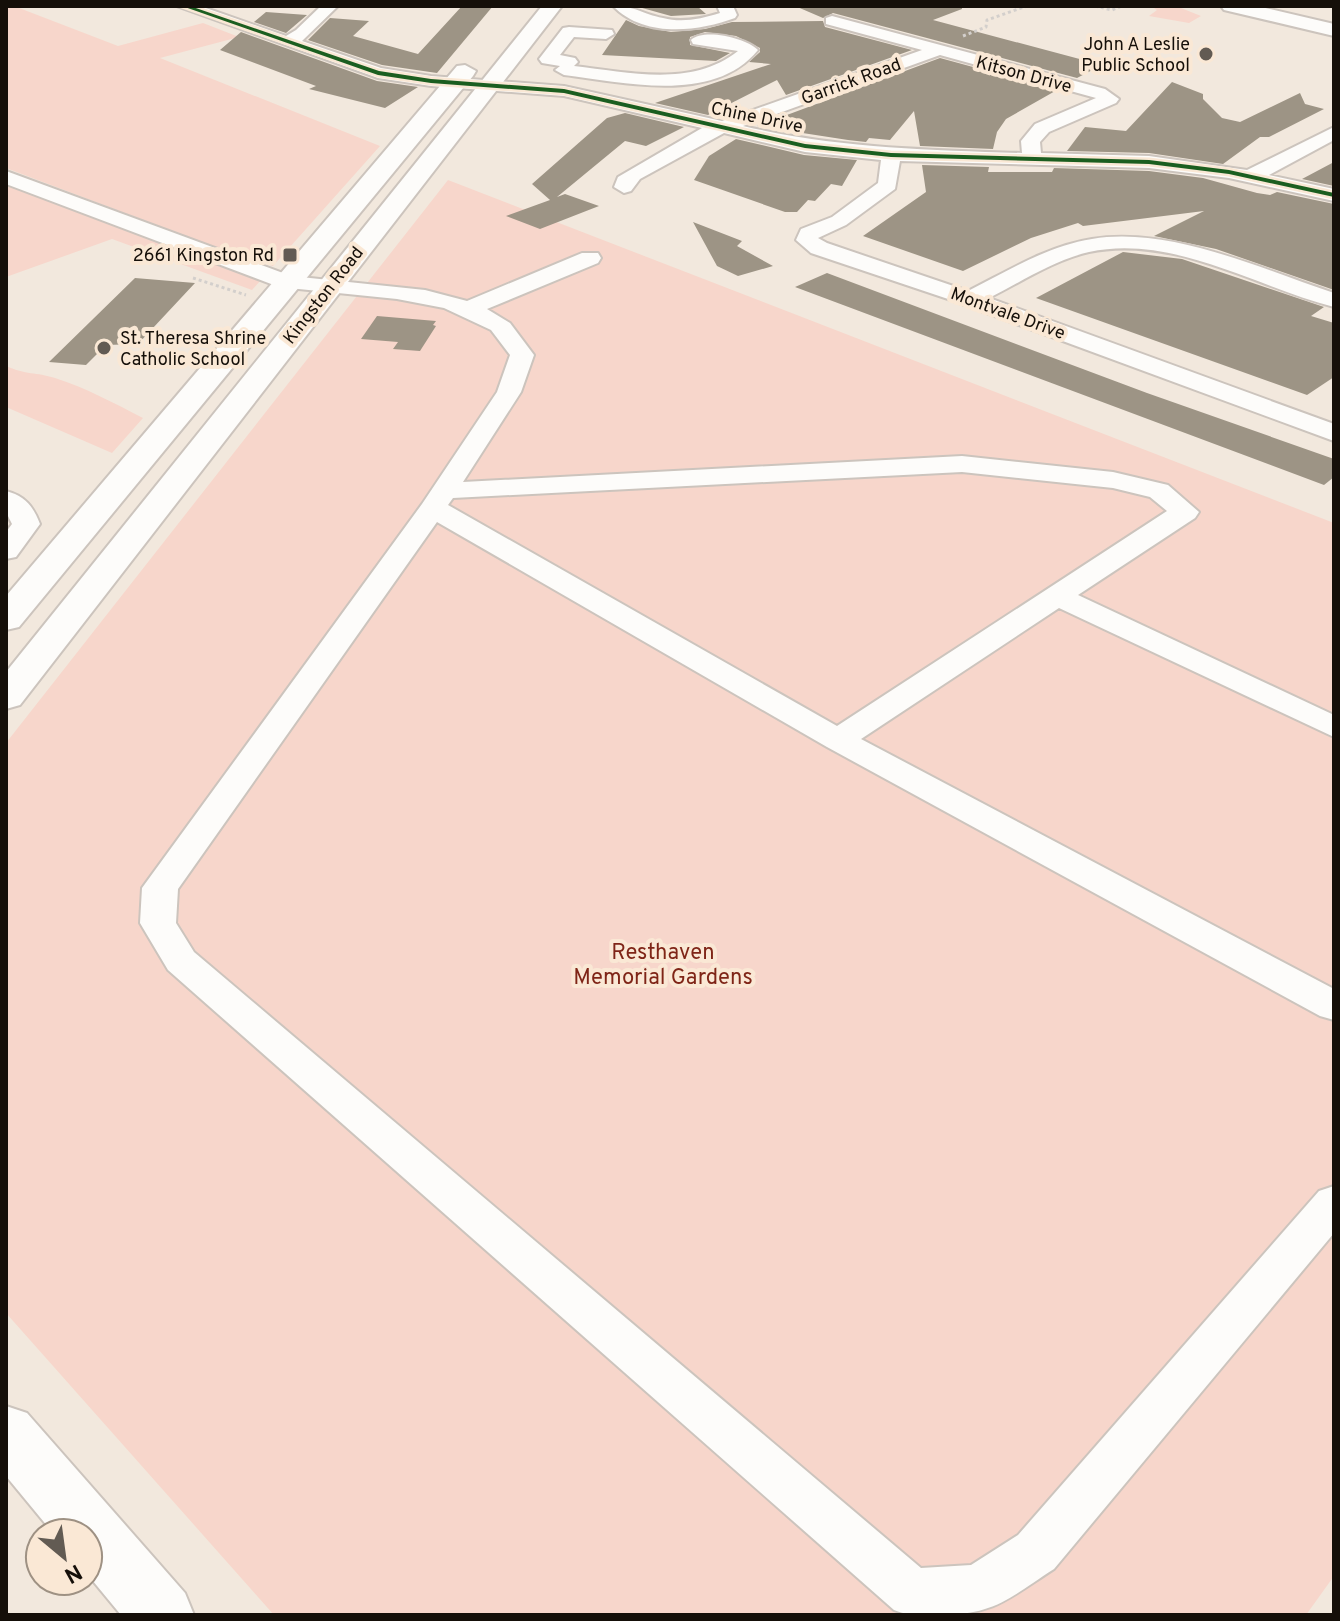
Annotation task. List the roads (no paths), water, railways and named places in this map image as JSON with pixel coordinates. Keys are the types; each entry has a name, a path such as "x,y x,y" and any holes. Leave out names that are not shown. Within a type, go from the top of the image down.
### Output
{"main road":[{"name":"Kingston Road","path":"6,697 552,6"},
{"path":"1231,6 1334,30"},
{"name":"Kingston Road","path":"6,619 479,54"},
{"path":"6,1432 162,1615"}],"street":[{"name":"Chine Drive","path":"185,6 368,71 407,79 564,91 805,146 891,155 1149,162 1251,176 1334,195"},
{"path":"287,42 305,32 330,6"},
{"path":"621,6 656,24 684,26 707,23 729,15 725,6"},
{"name":"Kitson Drive","path":"832,21 1099,93 1110,99 1042,128 1030,141 1032,158"},
{"path":"606,34 569,32 548,59 567,66 621,75 686,81 737,64 750,50 737,44 699,40"},
{"path":"527,37 563,39"},
{"name":"Garrick Road","path":"624,187 633,175 704,134 936,51"},
{"path":"1251,176 1334,133"},
{"name":"Montvale Drive","path":"891,155 888,185 839,221 808,233 807,240 819,248 969,299 1334,433"},
{"path":"6,176 287,282 328,289 435,297 470,308 502,327 522,355 509,392 438,500 160,888 158,923 181,961 912,1593 978,1589 1036,1552 1334,1203"},
{"path":"969,299 1056,256 1095,244 1113,243 1182,252 1334,300"},
{"path":"470,308 590,258"},
{"path":"438,500 962,464 1113,480 1159,491 1185,512 838,740"},
{"path":"6,499 21,510 26,524 6,551"},
{"path":"438,500 838,740 1334,1006"},
{"path":"1055,595 1334,727"}],"place":[{"name":"John A Leslie Public School","path":"1206,54"},
{"name":"2661 Kingston Rd","path":"290,255"},
{"name":"St. Theresa Shrine Catholic School","path":"104,348"}],"park label":[{"name":"Resthaven Memorial Gardens","path":"663,964"}]}
